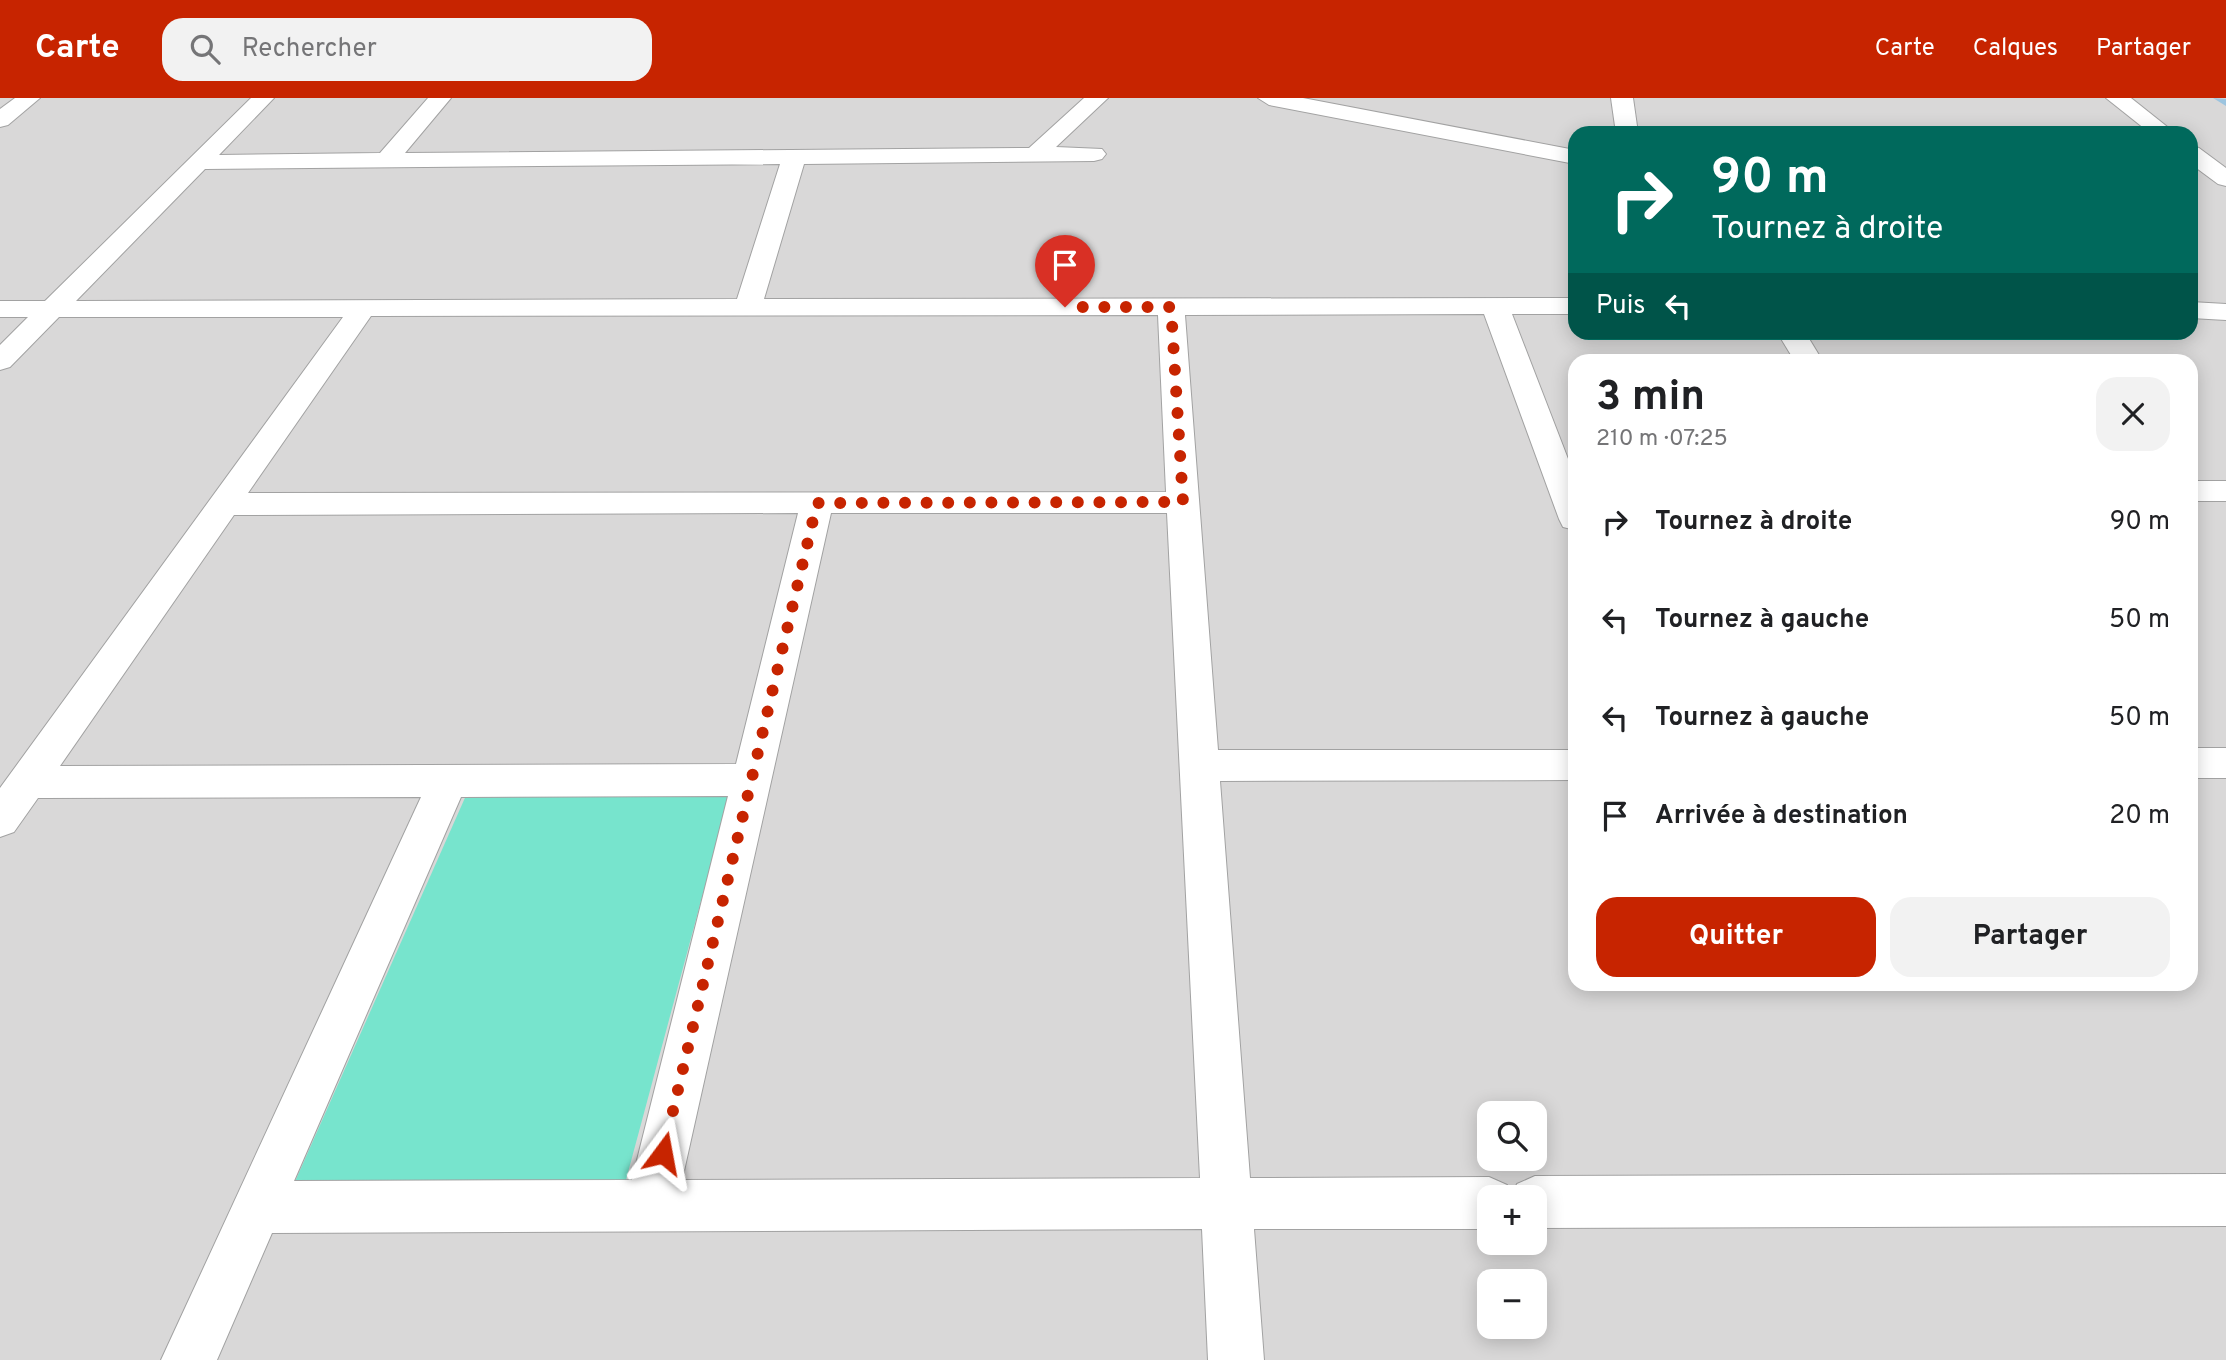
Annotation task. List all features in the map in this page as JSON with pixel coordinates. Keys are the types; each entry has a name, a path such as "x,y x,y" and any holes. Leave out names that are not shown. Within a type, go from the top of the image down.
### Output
{"street":[{"path":"0,120 29,98"},
{"path":"0,361 263,98"},
{"path":"386,160 440,98"},
{"path":"1034,155 1097,98"},
{"path":"1269,98 1568,156"},
{"path":"1622,98 1626,126"},
{"path":"2117,98 2155,126"},
{"path":"199,162 1094,154"},
{"path":"748,308 794,157"},
{"path":"2198,158 2226,179"},
{"path":"0,309 1568,306"},
{"path":"1171,307 1236,1360"},
{"path":"1495,307 1568,500"},
{"path":"0,820 362,309"},
{"path":"2198,310 2226,312"},
{"path":"2198,491 2226,491"},
{"path":"224,504 1183,502"},
{"path":"650,1206 817,503"},
{"path":"1200,766 1568,765"},
{"path":"27,782 752,780"},
{"path":"189,1360 447,781"},
{"path":"1547,1202 2226,1200"},
{"path":"258,1207 1477,1203"}],"shaded area":[{"path":"0,98 2226,98 2226,1360 0,1360"},
{"path":"468,791 730,793 623,1191 293,1186"}],"waterway":[{"path":"2217,98 2226,103"}],"route":[{"path":"663,1153 817,503 1183,502 1171,307 1065,307"}]}
